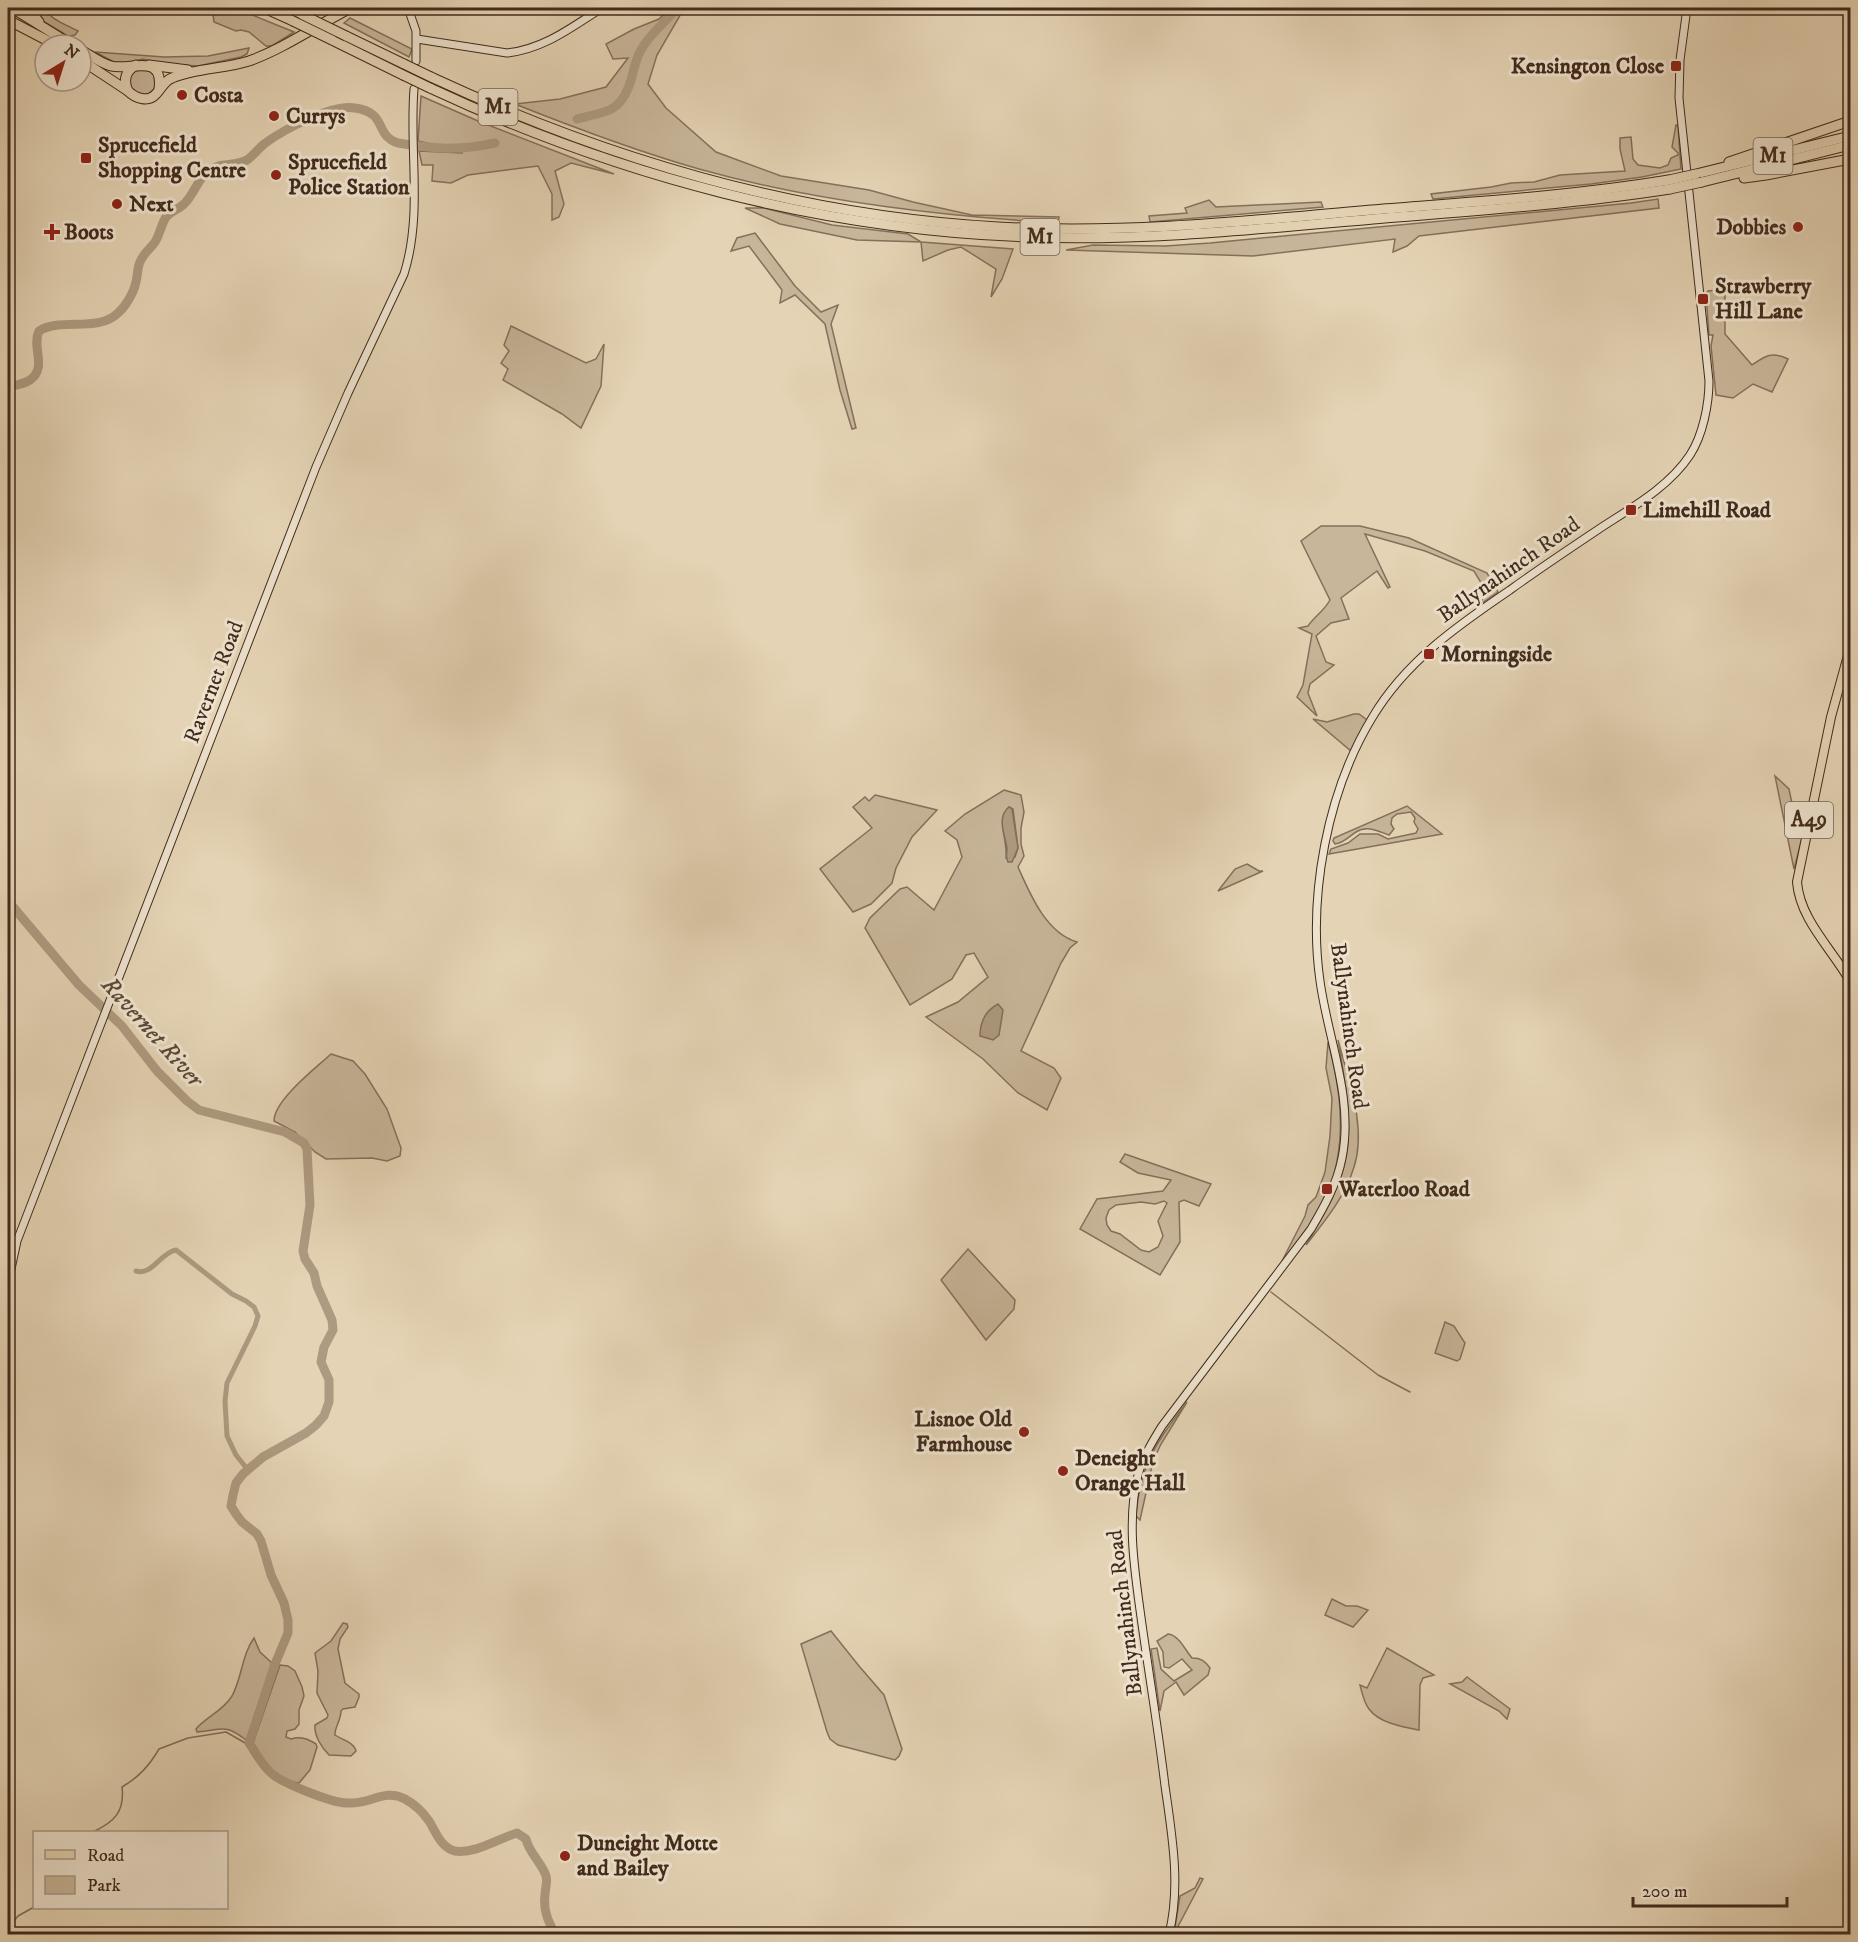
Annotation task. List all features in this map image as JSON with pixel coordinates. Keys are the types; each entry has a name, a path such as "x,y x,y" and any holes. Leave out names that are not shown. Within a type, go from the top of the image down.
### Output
{"highway":[{"path":"12,8 51,33"},
{"path":"28,8 48,31"},
{"path":"257,8 275,13"},
{"name":"M1","path":"264,8 275,13 294,13 526,119 586,142 675,171 763,193 912,219 998,227 1130,229 1176,227 1670,184"},
{"path":"93,68 138,99 155,95 168,80 200,71 231,66 263,55 351,8"},
{"name":"M1","path":"294,13 332,40 430,88 547,139 646,172 753,201 867,222 976,234 1090,238 1209,234 1581,201 1700,177 1851,136"},
{"path":"8,20 33,33"},
{"path":"93,56 111,66 141,65 200,71"},
{"path":"128,92 125,78 129,70 141,65 157,73 159,82 155,95"},
{"path":"1700,177 1742,156 1851,121"},
{"name":"M1","path":"1700,177 1713,181 1851,145"},
{"path":"1713,181 1766,175 1851,159"}],"main road":[{"name":"A49","path":"1851,648 1831,717 1797,882 1798,895 1808,918 1851,981"}],"street":[{"path":"408,8 417,39 417,61"},
{"path":"417,39 507,53 520,52 547,41 602,8"},
{"name":"Ballynahinch Road","path":"1169,1935 1175,1889 1173,1840 1144,1646 1133,1543 1132,1520 1138,1474 1162,1426 1311,1229 1337,1176 1342,1158 1345,1109 1320,981 1317,945 1318,894 1326,842 1335,806 1349,765 1370,720 1402,676 1434,646 1492,602 1669,479 1686,461 1698,438 1709,381 1679,98 1680,66 1687,8"},
{"name":"Ravernet Road","path":"8,1283 17,1241 324,448 404,274 409,259 413,224 414,89"}],"green space":[{"path":"32,8 45,8 55,19 78,31 63,33 41,20"},
{"path":"205,8 235,8 294,32 272,46 266,46 249,32 236,31 214,22 213,15"},
{"path":"670,8 682,12 657,55 648,84 666,108 716,152 781,176 869,190 972,215 1059,217 1058,223 922,211 786,190 675,162 606,139 515,104 560,99 606,87 628,58 613,59 606,44 659,19"},
{"path":"350,18 412,49 409,57 344,23"},
{"path":"249,48 247,54 241,57 198,66 165,64 143,59 125,63 114,62 95,52 164,57 208,56"},
{"path":"143,69 152,73 156,82 152,91 143,95 134,91 130,82 134,73"},
{"path":"421,96 478,121 614,174 571,163 555,171 564,204 559,217 552,220 552,194 538,166 468,175 451,183 432,181 433,165 422,165 419,151 462,153 460,147 418,141"},
{"path":"1676,125 1678,126 1681,169 1591,184 1433,199 1431,194 1534,182 1560,175 1625,171 1620,138 1631,137 1633,159 1638,165 1660,168 1668,165 1671,158 1678,155 1672,147"},
{"path":"1658,199 1659,208 1419,236 1407,246 1393,252 1395,239 1253,256 1066,250 1093,245 1165,246 1210,243"},
{"path":"1209,200 1216,207 1321,202 1323,207 1150,222 1149,216 1187,213 1185,208"},
{"path":"745,208 764,208 832,225 908,234 921,242 857,240 780,224"},
{"path":"755,233 795,286 821,312 838,305 831,324 856,428 852,429 840,390 825,324 795,295 780,303 782,290 749,246 731,251 737,238"},
{"path":"921,242 1013,249 1002,279 991,297 996,269 961,247 923,261"},
{"path":"1725,289 1725,334 1752,365 1773,355 1788,359 1772,392 1753,384 1733,398 1716,395 1711,346 1713,335 1709,335 1706,294 1708,291"},
{"path":"511,326 586,363 596,359 604,344 601,386 581,428 562,414 503,380 508,369 501,363 509,351 504,345"},
{"path":"1321,526 1360,526 1409,538 1487,573 1498,592 1482,603 1483,586 1474,571 1425,551 1365,534 1390,587 1388,588 1377,571 1341,598 1349,619 1331,623 1316,636 1326,662 1334,665 1310,684 1308,693 1317,716 1297,697 1303,685 1312,634 1299,628 1308,626 1330,600 1301,541"},
{"path":"1359,714 1367,720 1351,751 1313,719 1327,722"},
{"path":"1775,776 1789,789 1794,813 1806,823 1794,869"},
{"path":"1004,790 1021,795 1024,812 1021,844 1024,856 1018,867 1040,911 1056,930 1077,942 1070,948 1061,963 1021,1051 1054,1068 1061,1078 1047,1110 1018,1093 983,1059 926,1017 958,1002 988,977 974,953 966,955 952,979 910,1005 865,928 870,918 900,889 907,887 934,910 962,857 957,840 945,831 965,814","holes":["1009,807 1013,809 1018,848 1015,857 1006,858 1003,817"]},
{"path":"875,795 937,810 912,837 896,868 892,883 871,904 853,912 820,869 872,828 853,807 865,797 869,801"},
{"path":"1407,806 1442,834 1329,854 1331,849 1348,843 1360,834 1378,834 1388,839 1416,833 1418,829 1411,812 1397,814 1392,818 1391,824 1394,829 1389,835 1372,829 1364,829 1341,842 1335,844 1333,841 1334,838"},
{"path":"1247,864 1263,871 1218,891 1235,869"},
{"path":"1338,1040 1355,1103 1357,1152 1354,1167 1340,1199 1306,1245 1336,1189 1347,1152 1348,1110"},
{"path":"1328,1042 1339,1101 1340,1141 1337,1160 1321,1208 1281,1263 1305,1216 1308,1205 1316,1197 1325,1172 1332,1098 1326,1068"},
{"path":"331,1054 353,1061 365,1074 387,1109 401,1148 400,1156 387,1161 372,1158 326,1159 315,1152 295,1132 274,1121 276,1113 288,1094"},
{"path":"1125,1154 1211,1184 1199,1206 1184,1200 1179,1202 1180,1242 1160,1275 1080,1229 1097,1199 1163,1191 1171,1180 1138,1173 1120,1162","holes":["1164,1201 1167,1203 1158,1221 1163,1236 1158,1247 1149,1252 1141,1250 1120,1234 1111,1231 1107,1225 1106,1218 1109,1210 1116,1205 1141,1202 1155,1204"]},
{"path":"968,1249 1015,1300 1014,1309 986,1340 941,1280"},
{"path":"1445,1322 1454,1326 1465,1343 1460,1359 1457,1361 1435,1353"},
{"path":"1187,1402 1153,1461 1140,1520 1136,1516 1138,1498 1146,1467 1167,1429"},
{"path":"1332,1599 1346,1606 1357,1606 1368,1610 1353,1627 1325,1615"},
{"path":"343,1623 348,1627 340,1639 338,1649 345,1683 359,1694 359,1697 355,1707 341,1711 335,1735 355,1748 356,1751 351,1756 329,1755 319,1742 315,1729 315,1725 328,1715 317,1693 318,1671 315,1653 331,1641"},
{"path":"831,1631 884,1695 902,1749 895,1760 838,1745 830,1739 801,1644"},
{"path":"1168,1634 1179,1640 1192,1658 1202,1660 1210,1668 1208,1675 1184,1695 1176,1682 1164,1691 1160,1711 1151,1649 1157,1648 1161,1669 1174,1681 1192,1670 1182,1659 1169,1668 1164,1667 1163,1652 1157,1641"},
{"path":"254,1638 260,1652 272,1663 249,1738 246,1740 228,1729 197,1732 196,1729 224,1706 232,1696 247,1651"},
{"path":"1387,1648 1434,1675 1423,1678 1420,1685 1419,1730 1392,1724 1379,1718 1373,1714 1364,1701 1360,1685 1367,1688"},
{"path":"280,1665 288,1666 295,1671 304,1696 299,1710 299,1724 295,1729 287,1731 286,1737 307,1739 317,1747 310,1770 299,1783 284,1779 271,1769 253,1743"},
{"path":"1467,1677 1510,1709 1507,1719 1499,1711 1450,1684 1462,1682"},
{"path":"1200,1878 1203,1879 1174,1934 1180,1896 1195,1888"}],"shaded area":[{"path":"1009,807 1012,809 1018,848 1012,862 1008,862 1002,826 1003,816"},
{"path":"998,1004 1003,1010 999,1035 993,1040 980,1036 984,1018"}],"waterway":[{"name":"Ravernet River","path":"577,119 606,111 619,104 628,89 636,60 644,44 677,8"},
{"name":"Ravernet River","path":"8,388 27,382 35,375 39,363 37,344 39,331 58,325 100,322 110,319 121,310 133,290 140,262 155,242 166,217 182,206 208,171 217,166 247,160 264,144 295,125 333,110 355,108 373,114 386,135 398,143 446,148 495,143"},
{"name":"Ravernet River","path":"8,901 79,985 122,1026 157,1071 187,1101 199,1110 285,1132 304,1143 307,1149 310,1205 303,1251 332,1320 333,1330 324,1347 321,1362 329,1380 329,1402 324,1416 316,1425 263,1457 243,1474 236,1483 233,1495 231,1506 242,1522 257,1534 261,1541 288,1620 288,1633 275,1664 249,1743 271,1773 285,1782 319,1796 347,1803 363,1802 390,1795 405,1799 424,1814 442,1843 455,1851 479,1848 517,1833 526,1839 546,1876 545,1911 555,1934"},
{"path":"136,1271 147,1270 165,1255 176,1250 232,1294 254,1307 258,1316 255,1326 227,1383 225,1401 227,1436 236,1455 248,1470"},
{"path":"1271,1292 1378,1375 1410,1392"},
{"path":"95,1831 112,1820 120,1810 122,1787 143,1771 159,1749 188,1738 226,1732 249,1743"},
{"path":"8,1928 18,1916 33,1908"}],"place":[{"name":"Kensington Close","path":"1676,66"},
{"name":"Costa","path":"182,95"},
{"name":"Currys","path":"274,116"},
{"name":"Sprucefield Shopping Centre","path":"86,158"},
{"name":"Sprucefield Police Station","path":"276,175"},
{"name":"Next","path":"117,204"},
{"name":"Dobbies","path":"1798,227"},
{"name":"Boots","path":"52,232"},
{"name":"Strawberry Hill Lane","path":"1703,299"},
{"name":"Limehill Road","path":"1631,510"},
{"name":"Morningside","path":"1429,654"},
{"name":"Waterloo Road","path":"1327,1189"},
{"name":"Lisnoe Old Farmhouse","path":"1024,1432"},
{"name":"Deneight Orange Hall","path":"1063,1471"},
{"name":"Duneight Motte and Bailey","path":"565,1856"}]}
